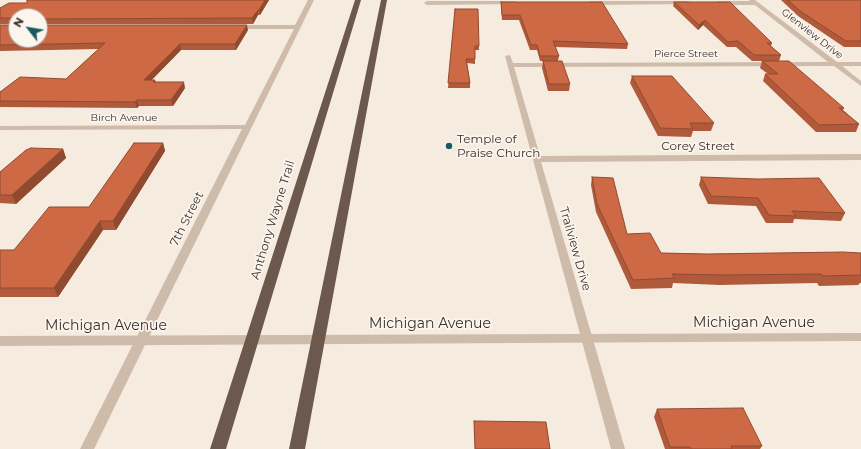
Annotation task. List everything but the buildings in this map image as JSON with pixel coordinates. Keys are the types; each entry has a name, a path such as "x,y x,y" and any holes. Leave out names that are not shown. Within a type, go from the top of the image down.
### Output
{"highway":[{"name":"Anthony Wayne Trail","path":"218,449 358,0"},
{"path":"297,449 384,0"}],"street":[{"name":"7th Street","path":"87,449 311,0"},
{"path":"709,3 754,2"},
{"name":"Glenview Drive","path":"754,2 861,84"},
{"path":"427,3 521,3"},
{"path":"584,3 693,3"},
{"path":"227,27 298,27"},
{"name":"Pierce Street","path":"510,61 861,64"},
{"name":"Trailview Drive","path":"510,61 536,159 588,338 618,449"},
{"name":"Birch Avenue","path":"0,128 247,127"},
{"name":"Corey Street","path":"536,159 861,157"},
{"name":"Michigan Avenue","path":"0,341 861,337"}],"place":[{"name":"Temple of Praise Church","path":"449,146"}]}
